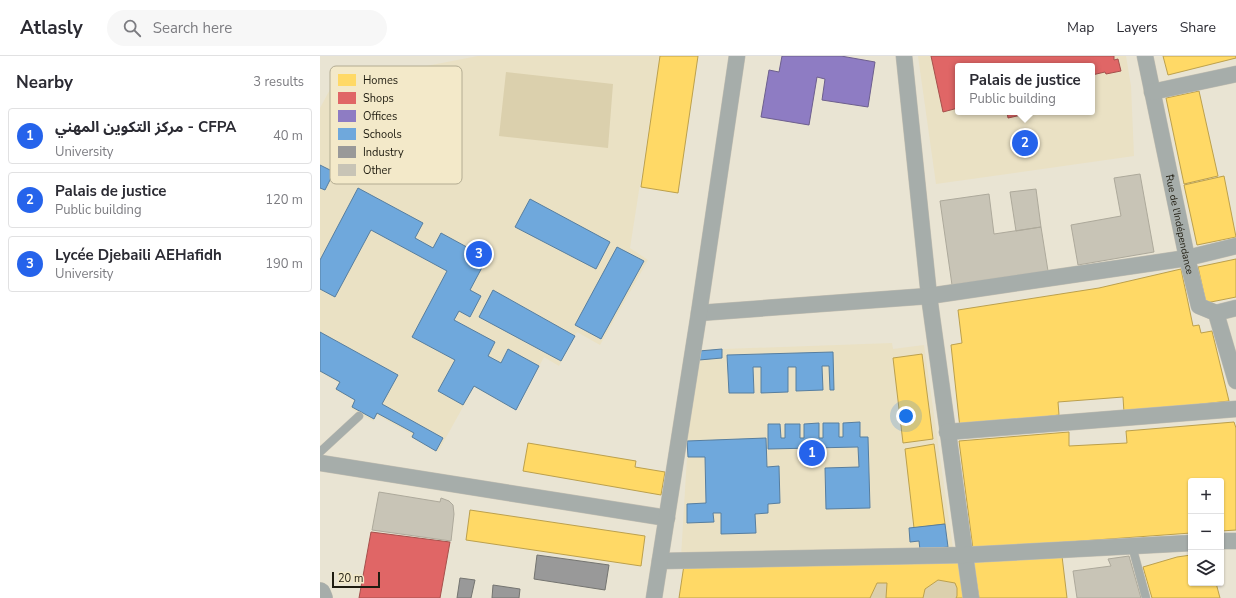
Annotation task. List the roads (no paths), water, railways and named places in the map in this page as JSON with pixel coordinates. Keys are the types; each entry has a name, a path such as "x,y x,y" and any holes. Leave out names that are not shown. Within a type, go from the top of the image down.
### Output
{"street":[{"path":"654,598 699,313 737,56"},
{"path":"904,56 929,296 971,598"},
{"name":"ٌRue de l'Indépendance","path":"1145,56 1199,306 1216,313"},
{"path":"1152,92 1236,74"},
{"path":"699,313 929,296 1188,258 1236,246"},
{"path":"1235,376 1216,313 1236,308"},
{"path":"947,432 1236,409"},
{"path":"320,462 667,518"},
{"path":"660,561 965,555 1188,543"},
{"path":"320,593 322,598"}],"lane":[{"path":"320,452 359,416"},
{"path":"1132,546 1146,598"}],"place":[{"name":"Palais de justice","path":"1025,143"},
{"name":"Lycée Djebaili AEHafidh","path":"479,254"},
{"name":"مركز التكوين المهني - CFPA","path":"812,453"}]}
